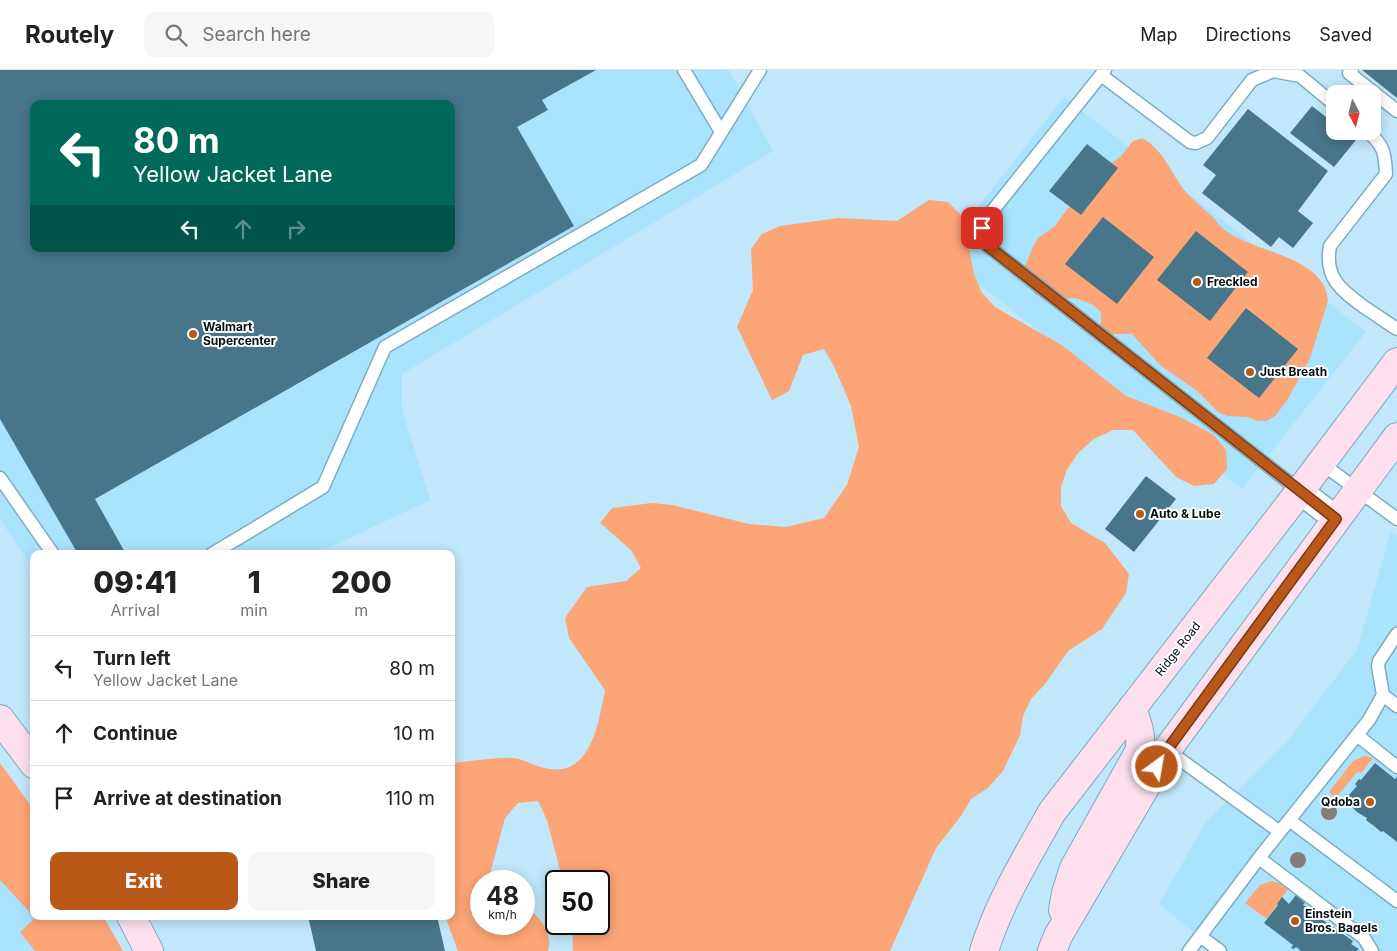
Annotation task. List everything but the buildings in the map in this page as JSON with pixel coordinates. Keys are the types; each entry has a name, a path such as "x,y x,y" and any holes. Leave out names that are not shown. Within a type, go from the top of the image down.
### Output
{"main road":[{"name":"Ridge Road","path":"984,951 991,927 1010,888 1052,812 1300,491 1397,362"},
{"path":"1055,944 1167,750 1397,437"},
{"path":"1055,944 1066,892 1074,868 1139,752 1141,744 1140,732 1132,708"},
{"path":"0,719 30,759"},
{"path":"133,920 149,951"}],"street":[{"path":"1300,491 1336,519"}],"lane":[{"path":"684,70 721,132"},
{"path":"219,550 323,487 385,346 701,165 760,70"},
{"path":"1300,491 984,243 982,233 986,219 1103,73 1190,142 1196,143 1207,138 1252,80 1273,70 1300,76 1326,98"},
{"path":"1352,70 1349,73 1397,111"},
{"path":"1377,140 1385,154 1386,174 1330,246 1328,258 1330,272 1345,293 1397,329"},
{"path":"1321,463 1397,518"},
{"path":"0,478 50,550"},
{"path":"1189,951 1259,858 1369,720 1383,695 1378,666 1379,661 1397,634"},
{"path":"1383,695 1397,706"},
{"path":"1357,735 1397,767"},
{"path":"1167,750 1280,832"},
{"path":"1289,820 1397,901"},
{"path":"1259,858 1364,938 1372,951"},
{"path":"1200,936 1220,951"}],"shaded area":[{"path":"0,70 729,70 773,151 402,374 402,410 430,500 324,550 30,550 30,565 0,519"},
{"path":"1064,97 1366,332 1242,489 941,255"},
{"path":"1142,138 1156,148 1185,191 1225,230 1242,240 1289,258 1304,266 1316,275 1324,287 1328,301 1310,358 1288,399 1276,415 1267,421 1257,421 1248,417 1227,416 1218,412 1196,390 1161,366 1132,334 1101,332 1101,312 1093,305 1074,298 1044,299 1035,294 1027,276 1025,266 1038,238 1054,227 1088,177 1121,156 1133,141"},
{"path":"929,200 948,202 963,217 974,274 982,293 995,307 1063,346 1126,396 1180,417 1214,435 1226,450 1227,469 1214,484 1194,486 1176,477 1133,430 1113,430 1094,439 1079,452 1067,469 1061,487 1061,506 1071,523 1105,543 1129,574 1126,593 1102,629 1068,651 1045,684 1031,699 1023,716 1020,735 1003,771 988,788 971,799 961,816 936,848 890,951 573,951 572,935 610,935 610,870 560,870 547,820 538,801 518,803 505,818 491,870 470,870 470,935 535,935 535,915 545,927 545,935 548,935 548,951 458,951 446,920 455,920 455,763 513,758 545,768 564,769 584,755 596,730 605,690 569,638 565,618 587,587 626,581 641,568 631,550 600,523 612,508 652,503 672,505 749,524 786,527 824,518 847,485 859,447 851,406 834,366 824,349 803,355 789,391 772,400 737,327 753,290 751,249 762,234 780,226 838,218 897,221"},
{"path":"1391,531 1397,536 1397,951 1217,951 1159,904 1206,822 1285,744 1357,650"},
{"path":"1364,756 1373,758 1361,773 1357,772 1336,798 1329,792 1353,761"},
{"path":"0,763 30,804 30,913 0,880"},
{"path":"0,788 30,901 30,920 43,920 109,951 0,951"},
{"path":"1272,881 1288,889 1267,919 1245,903 1260,885"},
{"path":"33,920 105,920 123,951 35,951 20,932"}],"place":[{"name":"Freckled","path":"1197,282"},
{"name":"Walmart Supercenter","path":"193,334"},
{"name":"Just Breath","path":"1250,372"},
{"name":"Auto & Lube","path":"1140,514"},
{"name":"Qdoba","path":"1370,802"},
{"name":"Einstein Bros. Bagels","path":"1295,921"}],"route":[{"path":"982,228 984,243 1336,519 1167,750 1157,767"}]}
